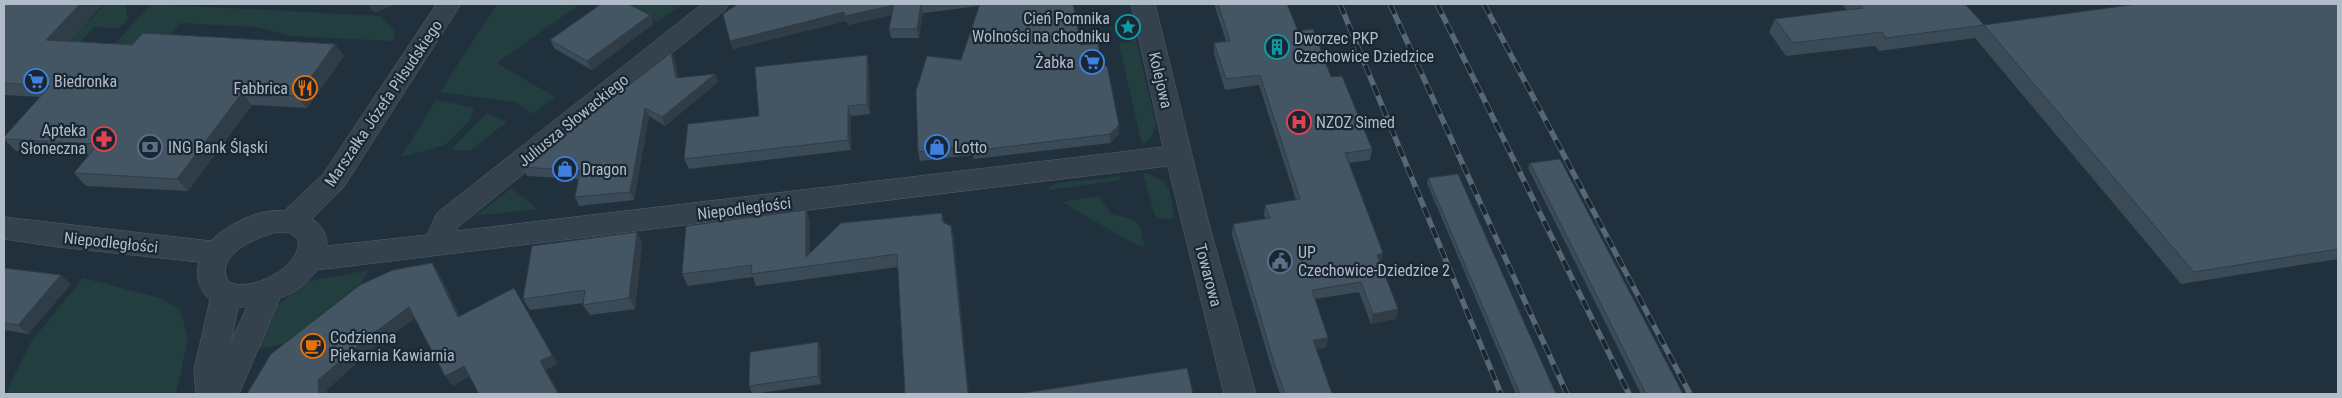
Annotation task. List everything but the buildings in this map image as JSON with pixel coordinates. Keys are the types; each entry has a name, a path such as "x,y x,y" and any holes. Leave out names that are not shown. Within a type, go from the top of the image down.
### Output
{"street":[{"name":"Marszałka Józefa Piłsudskiego","path":"292,221 333,181 449,4"},
{"name":"Juliusza Słowackiego","path":"438,243 447,221 717,4"},
{"name":"Kolejowa","path":"1143,4 1179,155"},
{"name":"Niepodległości","path":"309,260 1179,155"},
{"name":"Towarowa","path":"1179,155 1194,220 1240,394"},
{"path":"278,221 292,221 303,225 310,231 314,239 309,260 300,272 269,291 236,296 226,294 214,287 210,277 212,266 218,253 230,242 244,232 278,221"},
{"name":"Niepodległości","path":"4,228 76,238 218,253"},
{"path":"224,394 248,335 269,291"},
{"path":"212,394 209,370 226,294"}],"green space":[{"path":"105,4 125,4 128,19 119,28 94,27 75,48 4,16 89,21"},
{"path":"151,4 381,16 395,31 393,41 290,36 258,27 180,23 167,38 93,68"},
{"path":"497,4 580,4 497,63 555,97 533,114 516,102 440,92"},
{"path":"626,4 683,4 657,22"},
{"path":"1135,35 1156,124 1151,138 1142,144 1119,44 1130,42"},
{"path":"436,100 474,108 471,119 445,145 401,157"},
{"path":"487,113 507,122 469,151 451,150"},
{"path":"1143,173 1160,179 1165,183 1170,194 1174,218 1162,219 1155,216"},
{"path":"1123,176 1117,181 1048,190 1051,186 1058,183"},
{"path":"512,188 537,209 475,216"},
{"path":"1099,196 1111,214 1137,222 1145,248 1134,244 1062,202"},
{"path":"369,270 360,284 283,344 255,350 273,309 305,282"},
{"path":"83,278 160,298 180,310 188,338 176,394 9,394 7,390 31,342"}],"railway":[{"path":"1340,4 1501,394"},
{"path":"1390,4 1567,394"},
{"path":"1437,4 1629,394"},
{"path":"1484,4 1690,394"}],"place":[{"name":"Cień Pomnika Wolności na chodniku","path":"1128,27"},
{"name":"Dworzec PKP Czechowice Dziedzice","path":"1277,47"},
{"name":"Żabka","path":"1092,62"},
{"name":"Biedronka","path":"36,81"},
{"name":"Fabbrica","path":"305,88"},
{"name":"NZOZ Simed","path":"1299,122"},
{"name":"Apteka Słoneczna","path":"104,139"},
{"name":"ING Bank Śląski","path":"150,147"},
{"name":"Lotto","path":"937,147"},
{"name":"Dragon","path":"565,169"},
{"name":"UP Czechowice-Dziedzice 2","path":"1280,261"},
{"name":"Codzienna Piekarnia Kawiarnia","path":"313,346"}]}
